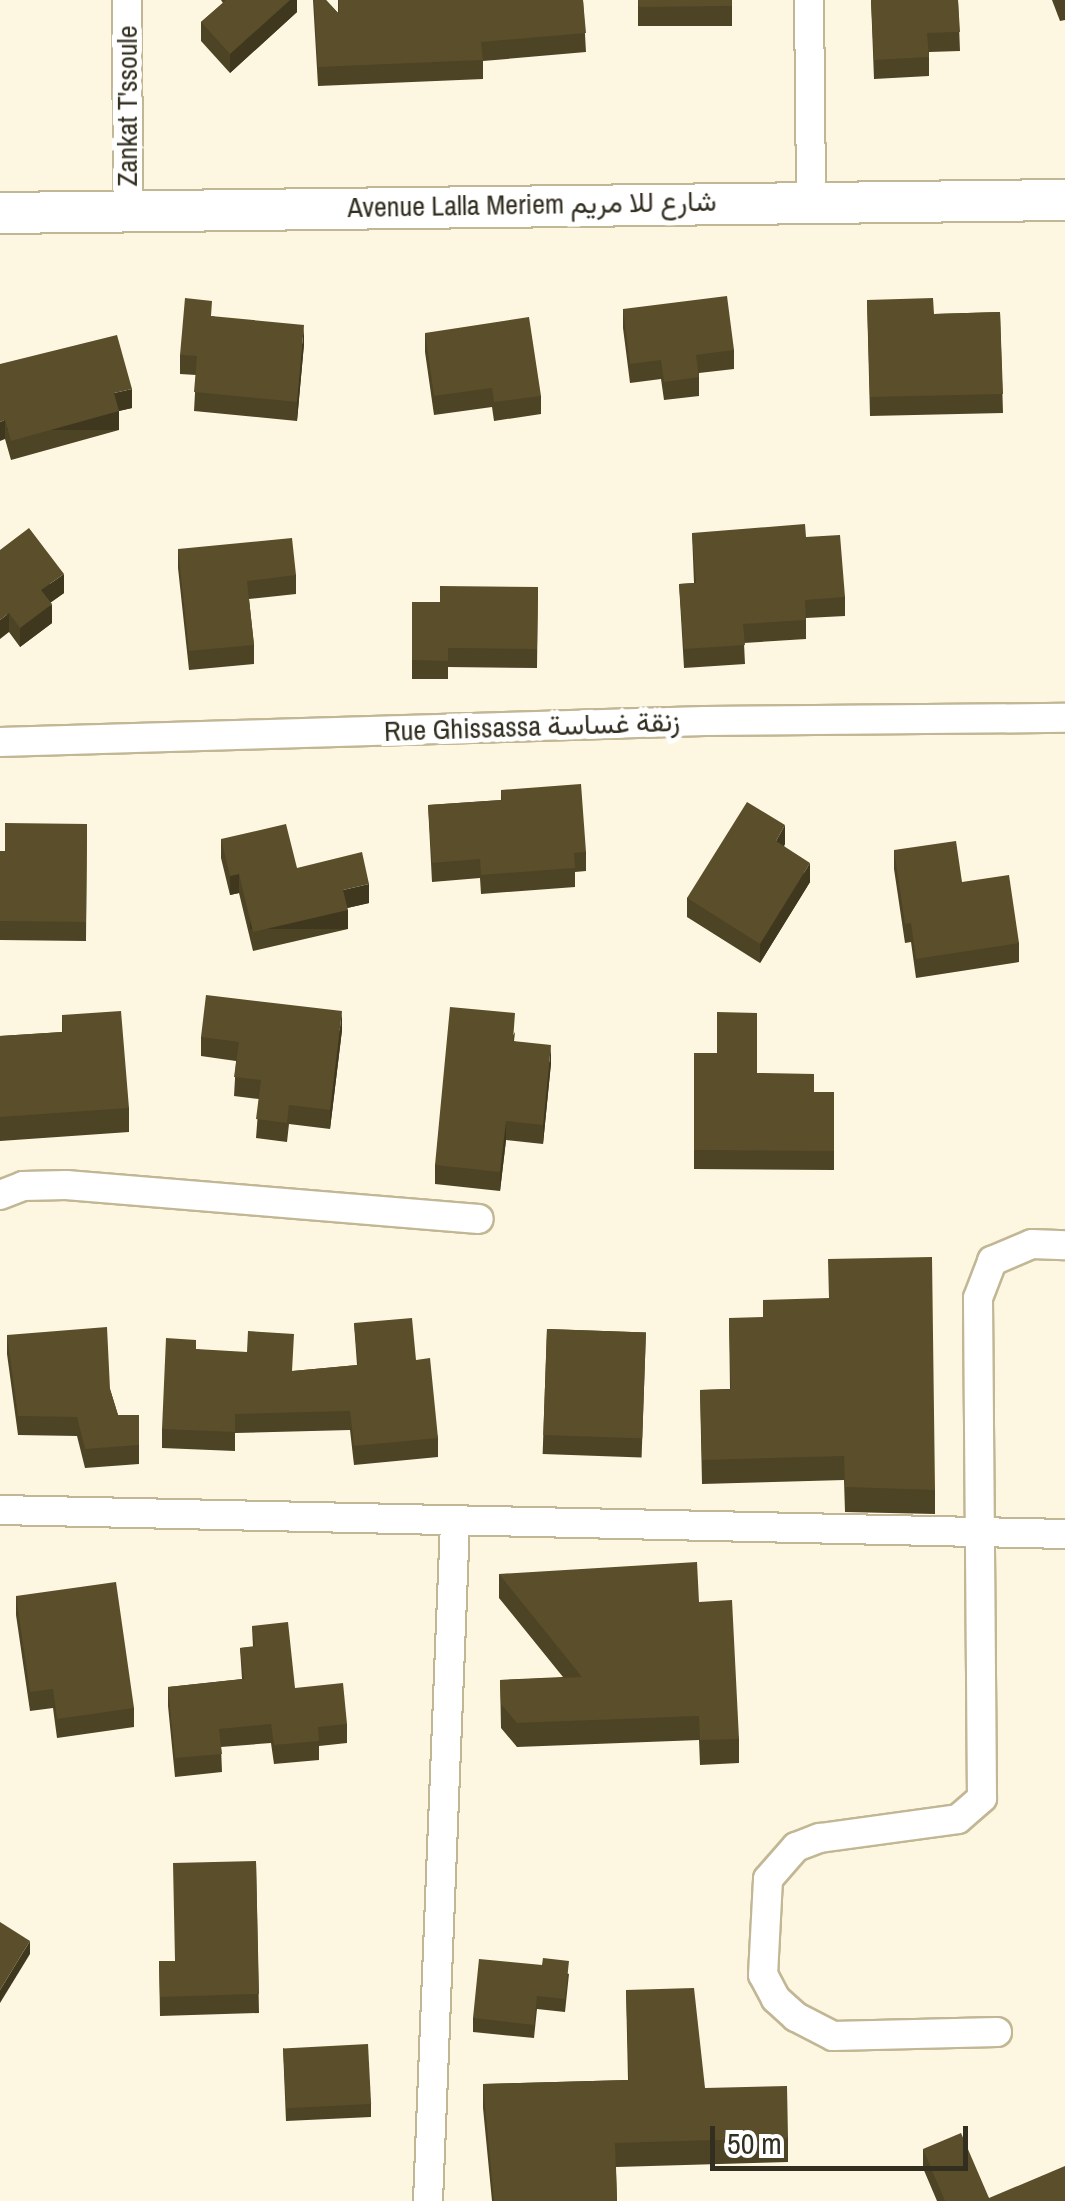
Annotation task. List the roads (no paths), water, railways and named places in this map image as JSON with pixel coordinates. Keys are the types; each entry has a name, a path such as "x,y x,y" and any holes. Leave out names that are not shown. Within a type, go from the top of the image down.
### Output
{"street":[{"name":"Zankat T'ssoule","path":"127,0 128,212"},
{"path":"809,0 812,202"},
{"name":"Avenue Lalla Meriem شارع للا مريم","path":"0,213 1065,200"},
{"name":"Rue Ghissassa زنقة غساسة","path":"0,742 705,721 1065,718"},
{"path":"0,1195 22,1186 66,1185 479,1219"},
{"path":"997,2032 832,2036 776,1999 764,1975 768,1879 796,1847 958,1818 982,1798 978,1298 992,1261 1032,1244 1065,1244"},
{"path":"0,1510 455,1522 978,1527 1065,1534"},
{"path":"428,2201 455,1522"}]}
